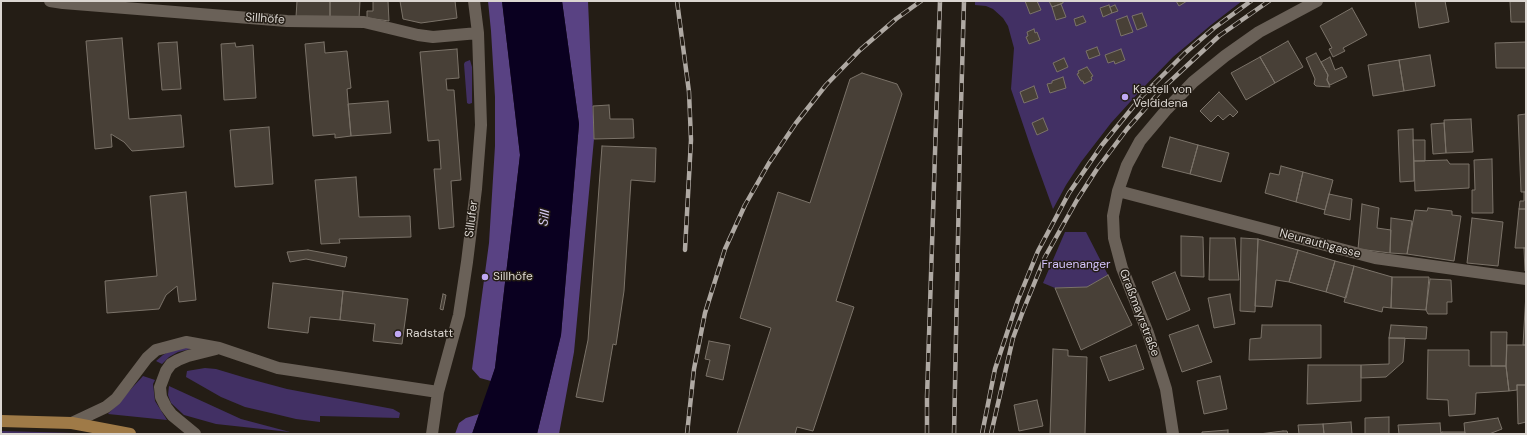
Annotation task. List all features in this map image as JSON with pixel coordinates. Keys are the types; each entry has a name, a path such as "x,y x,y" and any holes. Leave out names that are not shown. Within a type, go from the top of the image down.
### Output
{"main road":[{"path":"1,421 72,423 130,434"}],"street":[{"name":"Sillhöfe","path":"50,1 288,21 364,22 418,35 433,37 478,33"},
{"name":"Sillufer","path":"432,434 438,392 459,315 468,262 476,189 481,125 478,33 474,1"},
{"path":"1118,191 1127,165 1140,141 1166,109 1193,82 1258,32 1317,1"},
{"name":"Neurauthgasse","path":"1118,191 1375,258 1526,279"},
{"name":"Graßmayrstraße","path":"1118,191 1113,216 1114,238 1122,268 1148,333 1166,389 1172,434"},
{"path":"72,423 106,408 116,399 147,358 156,350 186,342 219,348 278,368 438,392"},
{"path":"195,434 172,415 166,407 161,397 160,387 162,378 171,364 178,360 219,348"}],"green space":[{"path":"975,1 1242,1 1173,57 1111,123 1081,162 1053,209 1011,89 1014,48 1008,26 1003,18 993,9 986,6 975,5"},
{"path":"470,60 472,67 472,103 469,104 467,103 464,64"},
{"name":"Frauenanger","path":"1065,232 1086,232 1108,275 1087,287 1055,288 1043,283"},
{"path":"186,346 195,348 178,352 169,357 162,364 156,361 172,350"},
{"path":"205,368 216,369 287,389 393,409 400,413 399,418 320,416 320,422 296,419 245,407 221,397 186,377 187,371"},
{"path":"143,376 155,380 153,384 155,401 167,420 108,414"},
{"path":"169,386 241,419 290,432 216,424 184,415 171,403 168,395"},
{"path":"1,431 76,433 95,434 1,434"}],"shaded area":[{"path":"488,1 502,1 520,155 495,368 491,381 480,378 472,369 489,243 495,146 495,97"},
{"path":"562,1 588,1 594,139 574,352 559,434 537,434 561,335 579,124"},
{"path":"479,414 472,434 455,434 459,423 466,418"}],"water":[{"name":"Sill","path":"502,1 562,1 579,124 561,335 537,434 472,434 495,368 520,155"}],"building":[{"path":"297,1 330,1 330,17 296,17"},
{"path":"330,1 360,1 359,19 330,17"},
{"path":"373,1 388,1 389,21 367,18 367,11 373,11"},
{"path":"400,1 455,1 457,18 421,23 403,19"},
{"path":"1025,1 1037,1 1041,10 1030,14"},
{"path":"1049,1 1063,1 1063,3 1052,7"},
{"path":"1176,1 1187,1 1179,6"},
{"path":"1415,1 1445,1 1449,22 1419,28"},
{"path":"1510,1 1526,1 1526,22 1511,22"},
{"path":"1061,4 1066,17 1056,20 1052,7"},
{"path":"1109,5 1112,13 1103,17 1100,8"},
{"path":"1115,5 1118,11 1112,13 1110,7"},
{"path":"1352,8 1367,35 1343,48 1345,51 1333,57 1329,49 1332,48 1320,26"},
{"path":"1142,13 1147,26 1137,30 1132,16"},
{"path":"1083,16 1086,22 1076,26 1074,19"},
{"path":"1127,16 1133,32 1121,36 1116,20"},
{"path":"1034,29 1040,40 1029,44 1026,37 1028,36 1027,32"},
{"path":"122,38 129,119 181,115 184,147 132,151 124,142 111,134 112,147 95,149 86,41"},
{"path":"1288,41 1303,67 1275,83 1260,57"},
{"path":"177,42 181,89 162,90 158,43"},
{"path":"324,42 325,53 347,51 351,88 347,89 351,136 335,138 335,134 313,136 305,44"},
{"path":"1526,42 1526,68 1496,68 1495,43"},
{"path":"235,43 236,47 253,45 256,98 224,100 221,44"},
{"path":"1097,47 1100,55 1089,59 1086,51"},
{"path":"457,49 459,78 446,79 447,90 454,90 461,180 451,181 454,227 439,229 434,169 441,169 439,140 428,141 420,52"},
{"path":"1121,49 1125,60 1115,64 1114,61 1108,63 1105,55"},
{"path":"1316,53 1328,75 1327,80 1330,87 1316,86 1314,84 1315,79 1306,58"},
{"path":"1430,55 1435,86 1404,91 1399,60"},
{"path":"1260,57 1275,83 1246,100 1231,73"},
{"path":"1330,57 1335,70 1342,67 1347,77 1330,85 1327,80 1328,75 1321,62"},
{"path":"1064,58 1068,67 1057,72 1053,63"},
{"path":"1399,60 1404,91 1373,96 1368,65"},
{"path":"1087,67 1093,76 1091,77 1092,80 1084,84 1077,74 1079,73 1078,71"},
{"path":"862,73 897,84 902,94 836,301 854,307 813,431 797,427 795,434 737,434 771,328 740,318 778,192 810,203 850,79"},
{"path":"1063,77 1066,88 1050,93 1047,84"},
{"path":"1034,86 1038,98 1024,103 1020,92"},
{"path":"1219,92 1238,112 1233,117 1230,114 1223,120 1218,115 1211,122 1200,111"},
{"path":"388,101 391,133 351,136 348,104"},
{"path":"609,105 610,119 633,119 634,138 594,139 593,106"},
{"path":"1526,114 1526,192 1521,192 1518,115"},
{"path":"1043,118 1048,130 1037,135 1032,123"},
{"path":"1471,119 1473,152 1446,153 1444,120"},
{"path":"1444,123 1446,153 1433,154 1431,124"},
{"path":"269,127 273,184 235,187 230,130"},
{"path":"1413,129 1414,181 1400,182 1398,130"},
{"path":"1170,137 1198,145 1190,174 1162,167"},
{"path":"1413,140 1425,140 1425,161 1414,161"},
{"path":"1198,145 1229,153 1221,182 1190,174"},
{"path":"602,146 656,148 655,182 631,180 624,291 616,345 613,344 603,402 576,397 588,340"},
{"path":"1492,159 1493,213 1472,213 1472,190 1475,190 1474,160"},
{"path":"1447,160 1450,164 1469,164 1469,188 1415,191 1414,161"},
{"path":"1281,166 1303,172 1296,202 1265,193 1270,173 1279,175"},
{"path":"1303,172 1333,180 1325,210 1296,202"},
{"path":"356,177 359,217 410,216 411,237 339,239 340,243 321,244 315,180"},
{"path":"186,192 196,300 179,302 177,286 166,295 159,309 107,313 105,281 157,276 150,196"},
{"path":"1524,192 1526,192 1526,209 1519,209 1520,201 1524,201"},
{"path":"1329,194 1352,199 1350,220 1324,214"},
{"path":"1362,204 1379,208 1377,228 1391,230 1390,253 1358,249"},
{"path":"1428,208 1452,211 1452,215 1461,216 1454,261 1407,254 1415,210 1427,211"},
{"path":"1519,209 1526,209 1526,248 1515,248"},
{"path":"1391,218 1412,221 1407,254 1390,253"},
{"path":"1472,218 1503,222 1498,266 1467,263"},
{"path":"1181,236 1203,237 1204,277 1181,276"},
{"path":"1210,238 1235,238 1239,280 1209,280"},
{"path":"1241,238 1258,239 1255,312 1240,311"},
{"path":"1258,239 1298,250 1289,282 1276,280 1272,307 1255,306"},
{"path":"1524,248 1526,248 1526,271 1525,271"},
{"path":"308,250 347,257 345,267 306,259 290,262 287,252"},
{"path":"1298,250 1335,261 1326,292 1289,282"},
{"path":"1335,261 1354,266 1346,298 1326,292"},
{"path":"1354,266 1392,277 1391,308 1383,307 1382,312 1344,302"},
{"path":"1175,272 1190,310 1167,320 1152,282"},
{"path":"1108,275 1132,325 1081,350 1055,288 1087,287"},
{"path":"1392,277 1429,277 1426,310 1391,308"},
{"path":"1430,279 1451,280 1452,302 1447,302 1447,314 1428,314 1426,310"},
{"path":"273,283 343,291 340,320 310,317 308,333 268,328"},
{"path":"343,291 408,299 402,344 373,341 375,324 340,320"},
{"path":"1526,293 1526,345 1523,345"},
{"path":"443,294 446,295 443,310 440,309"},
{"path":"1230,294 1235,324 1214,328 1208,298"},
{"path":"1198,325 1212,362 1182,372 1169,335"},
{"path":"1262,325 1321,325 1321,358 1249,360 1250,339 1261,338"},
{"path":"1391,325 1427,327 1426,339 1389,338"},
{"path":"1491,332 1507,332 1506,366 1491,366"},
{"path":"1389,338 1405,338 1403,362 1386,377 1361,378 1361,365 1389,364"},
{"path":"709,341 730,345 723,380 706,376 710,360 705,359"},
{"path":"1136,345 1144,369 1109,381 1100,357"},
{"path":"1507,345 1526,345 1526,385 1517,385 1517,390 1509,391 1506,366"},
{"path":"1053,349 1068,350 1068,356 1087,357 1085,434 1050,434"},
{"path":"1428,350 1469,350 1469,366 1506,366 1509,391 1476,393 1475,414 1449,416 1448,400 1427,399"},
{"path":"1308,365 1361,365 1361,401 1307,404"},
{"path":"1220,376 1227,409 1204,414 1197,381"},
{"path":"1517,385 1526,385 1526,422 1518,424"},
{"path":"1037,400 1043,426 1019,431 1014,405"},
{"path":"1389,417 1389,434 1365,434 1365,418"},
{"path":"1498,418 1502,429 1489,434 1465,434 1464,423"},
{"path":"1351,422 1352,434 1324,434 1323,424"},
{"path":"1440,423 1441,434 1399,434 1398,425"},
{"path":"1323,424 1324,434 1299,434 1298,425"},
{"path":"1228,430 1228,434 1202,434 1202,432"},
{"path":"1287,431 1288,434 1259,434"},
{"path":"1442,432 1465,432 1465,434 1441,434"}],"railway":[{"path":"677,1 689,92 691,140 685,250"},
{"path":"687,434 694,369 705,313 725,249 745,205 769,163 796,123 826,85 860,50 896,19 921,1"},
{"path":"927,434 940,1"},
{"path":"954,434 964,1"},
{"path":"982,434 995,369 1018,300 1038,251 1069,193 1102,145 1142,96 1185,53 1214,28 1251,1"},
{"path":"991,434 1013,338 1045,257 1077,200 1097,169 1127,129 1165,86 1219,36 1269,1"}],"place":[{"name":"Kastell von Veldidena","path":"1125,97"},
{"name":"Sillhöfe","path":"485,277"},
{"name":"Radstatt","path":"398,334"}]}
